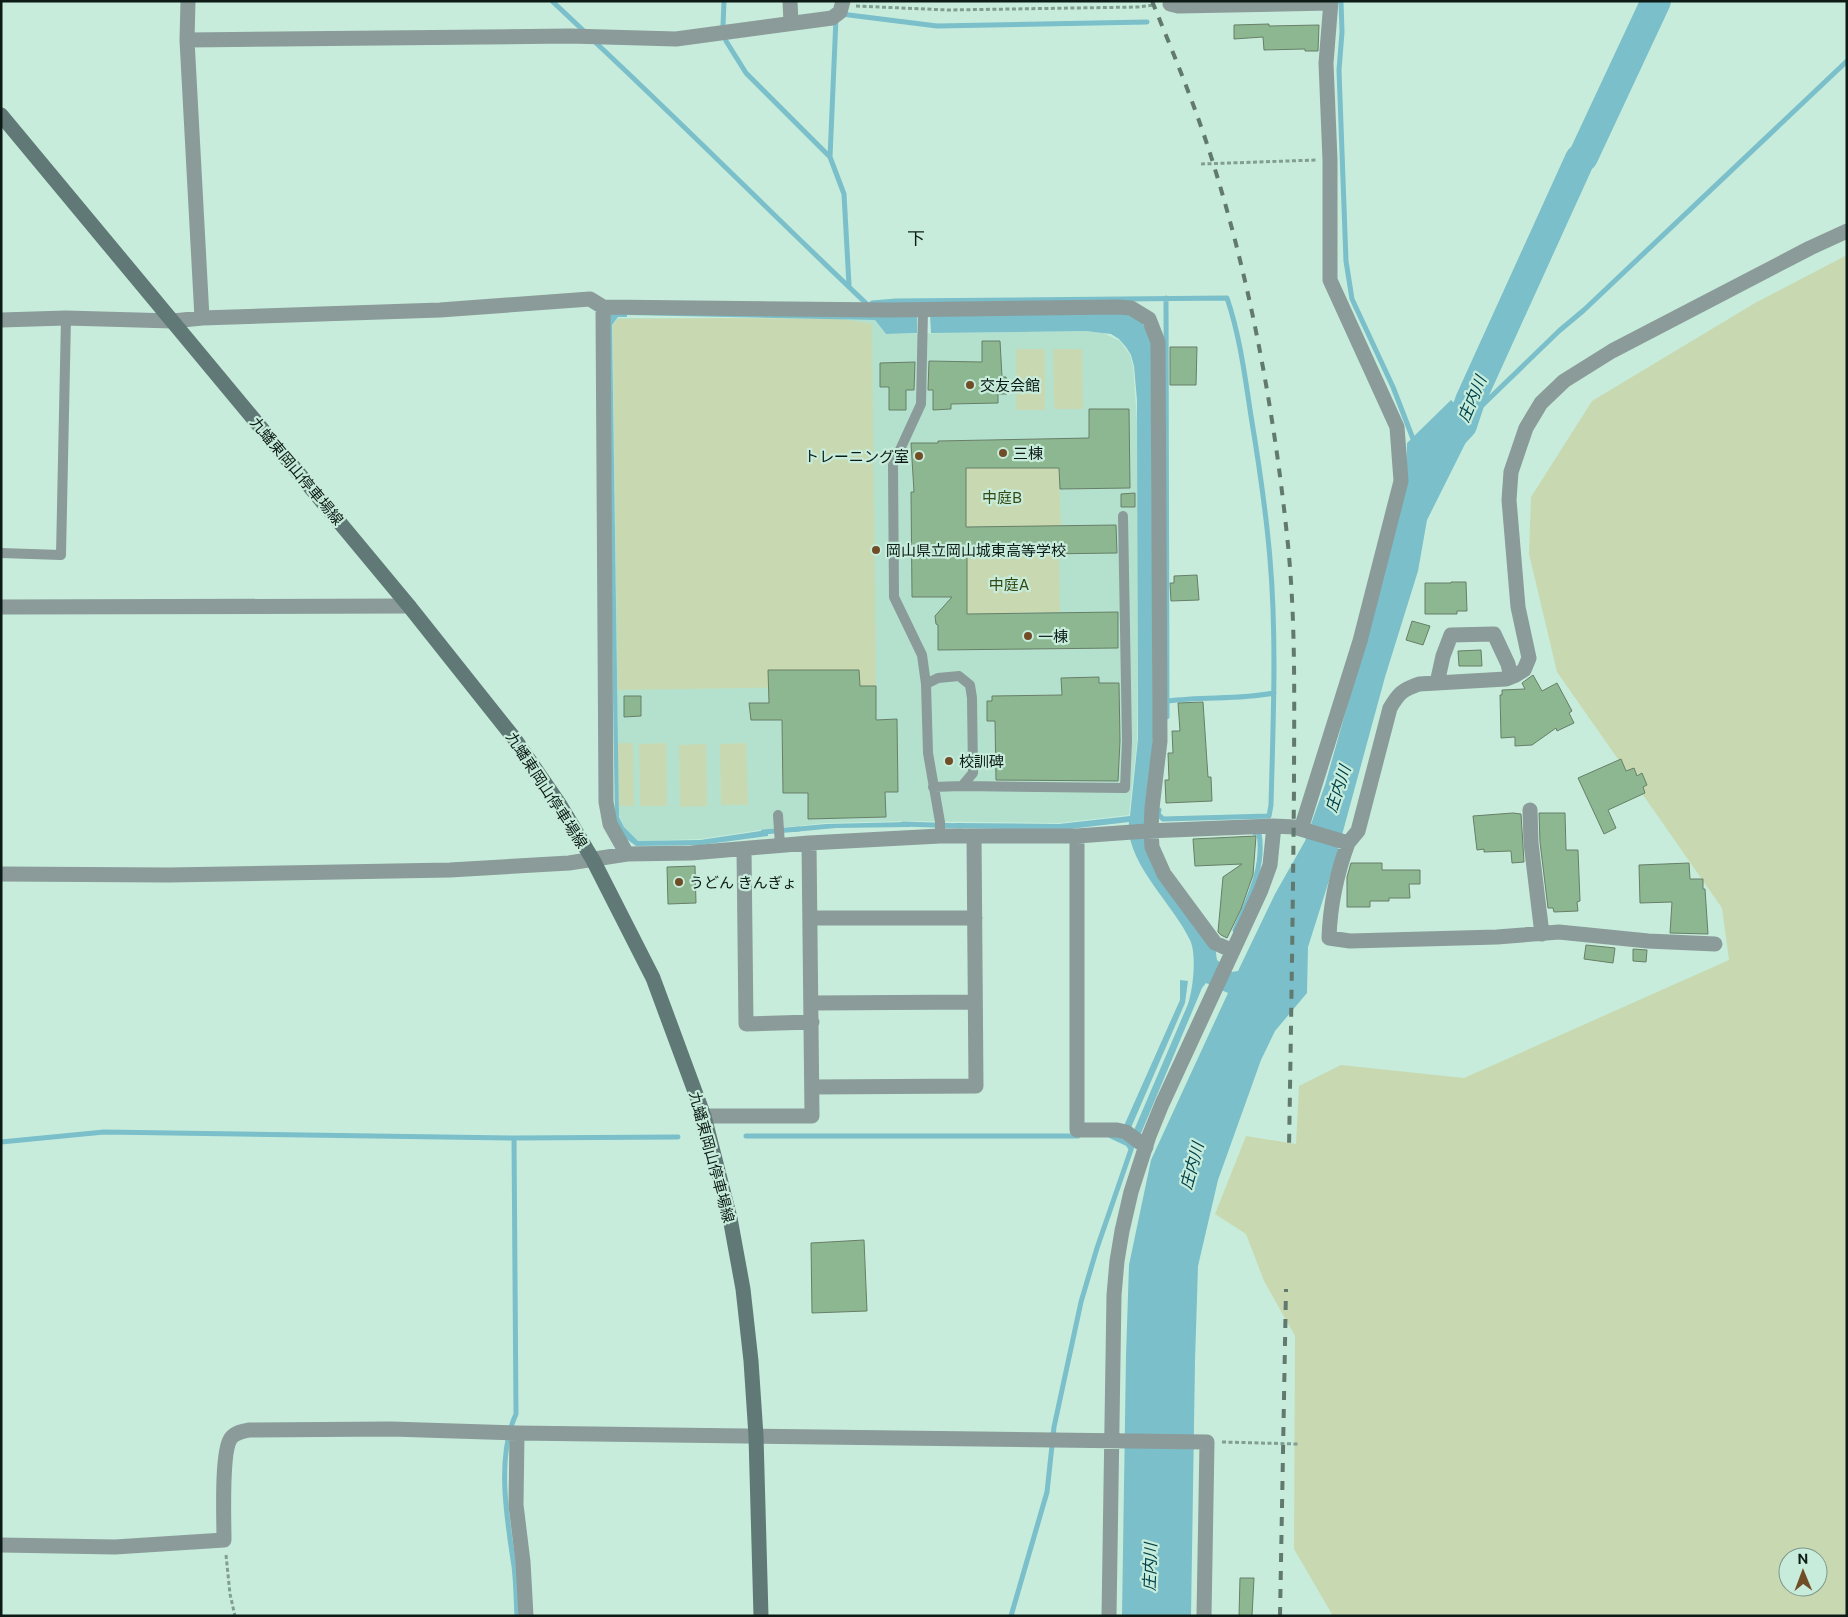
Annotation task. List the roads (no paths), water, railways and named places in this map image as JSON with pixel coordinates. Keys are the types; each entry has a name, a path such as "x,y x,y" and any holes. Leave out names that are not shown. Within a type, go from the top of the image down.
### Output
{"main road":[{"name":"九蟠東岡山停車場線","path":"1,115 409,606 514,738 560,805 593,860 653,978 704,1116 730,1218 743,1289 751,1361 756,1436 761,1616"}],"street":[{"path":"188,1 187,40 202,318"},
{"path":"790,1 791,23"},
{"path":"1170,4 1178,6 1331,2 1326,63 1330,160 1330,280 1397,427 1401,482 1360,640 1303,830"},
{"path":"187,40 570,36 676,38 791,23 840,9"},
{"path":"1715,944 1648,942 1558,932 1497,937 1350,941 1329,938 1330,919 1345,842 1358,830 1390,708 1399,693 1419,684 1511,677 1524,670 1529,658 1518,607 1509,500 1511,472 1526,428 1540,402 1564,381 1612,351 1810,248 1847,231"},
{"path":"1,320 66,318 173,321 202,318 440,310 590,299 603,306 890,310 923,313 1094,307 1131,308 1142,313 1150,319 1158,342 1160,741 1149,830 1152,847 1164,874 1215,943 1228,953"},
{"path":"603,306 606,802 610,824 627,854"},
{"path":"1,607 409,606"},
{"path":"1437,683 1443,656 1451,635 1494,634 1508,664 1511,677"},
{"path":"1530,810 1531,843 1542,934"},
{"path":"1109,1616 1115,1441 1114,1295 1117,1262 1139,1143 1162,1104 1216,988 1228,953 1261,890 1270,865 1274,826"},
{"path":"1,874 169,875 440,870 569,863 627,854 691,853 744,848 780,837 809,843 940,830 974,836 1078,836 1149,830 1274,826 1303,830 1345,842"},
{"path":"812,1088 976,1086 974,836"},
{"path":"1078,836 1077,1130 1117,1130 1126,1132 1139,1143"},
{"path":"704,1116 812,1116 809,843"},
{"path":"744,848 746,1024 812,1022"},
{"path":"810,918 975,918"},
{"path":"812,1003 975,1002"},
{"path":"1,1545 115,1547 224,1540 225,1462 227,1448 231,1438 240,1432 249,1430 381,1429 511,1433 1204,1442 1204,1616"},
{"path":"511,1433 526,1616"}],"lane":[{"path":"923,313 921,404 893,465 894,597 922,655 926,684 928,753 940,830"},
{"path":"1,553 60,555 66,318"},
{"path":"933,787 1126,788 1127,741 1123,516"},
{"path":"926,684 938,678 959,676 970,685 972,698 973,773 962,786"},
{"path":"778,815 780,837"}],"water":[{"path":"612,312 917,315 917,333 886,334 875,320 627,315 627,317 618,317 612,325 619,817 624,827 638,841 700,840 768,830 768,836 701,845 636,846 624,837 615,821 607,316"},
{"path":"1129,312 1140,318 1151,341 1153,737 1147,841 1215,947 1217,960 1232,972 1238,971 1275,894 1305,841 1325,785 1378,596 1406,481 1407,443 1451,400 1476,422 1427,520 1418,571 1385,677 1333,868 1308,947 1307,993 1275,1031 1261,1060 1218,1180 1198,1266 1191,1616 1122,1616 1129,1265 1151,1160 1228,993 1206,983 1202,988 1139,1138 1132,1135 1188,1004 1193,981 1194,963 1192,946 1183,927 1142,868 1130,837 1129,822 1061,830 955,828 955,823 1059,824 1130,816 1138,739 1137,400 1134,366 1131,355 1126,347 1111,334 1086,331 931,333 930,315"},
{"path":"909,822 910,827 836,828 793,832 794,827 826,824"},
{"path":"1180,980 1188,981 1185,1003 1130,1130 1123,1128 1180,1000"}],"waterway":[{"path":"552,1 586,33"},
{"path":"723,26 724,1"},
{"path":"1341,1 1342,32 1339,70 1346,261 1352,299 1393,387 1415,444"},
{"name":"庄内川","path":"1443,445 1462,425 1470,401 1580,159 1583,157 1656,1"},
{"path":"841,14 937,26 1147,22"},
{"path":"836,18 830,157 844,194 849,285"},
{"path":"594,41 870,307"},
{"path":"726,41 746,73 830,157"},
{"path":"1466,421 1559,331 1584,310 1847,61"},
{"path":"1166,298 1167,717"},
{"path":"872,303 896,301 1227,298 1239,342 1244,372 1262,488 1270,559 1274,652 1271,805 1269,816 1163,819 1158,814 1159,810"},
{"path":"1168,701 1274,693"},
{"path":"903,824 962,826"},
{"path":"763,832 799,829"},
{"path":"1235,930 1250,895 1260,859 1259,833 1255,833"},
{"path":"1,1142 104,1132 514,1138 678,1137"},
{"path":"746,1136 1078,1136"},
{"path":"1111,1136 1128,1144 1131,1149"},
{"path":"514,1138 516,1414 506,1449 505,1489 515,1572 517,1616"},
{"path":"1011,1616 1047,1492 1054,1427 1081,1302 1097,1248 1134,1141"}],"railway":[{"path":"1152,1 1200,124 1228,212 1251,306 1269,401 1283,497 1291,575 1294,666 1294,831 1289,1149"},
{"path":"1280,1616 1286,1289"}],"place":[{"name":"交友会館","path":"970,385"},
{"name":"三棟","path":"1003,453"},
{"name":"トレーニング室","path":"919,456"},
{"name":"岡山県立岡山城東高等学校","path":"876,550"},
{"name":"一棟","path":"1028,636"},
{"name":"校訓碑","path":"949,761"},
{"name":"うどん きんぎょ","path":"679,882"}],"district":[{"name":"下","path":"916,238"}],"park label":[{"name":"中庭B","path":"1002,497"},
{"name":"中庭A","path":"1009,584"}]}
